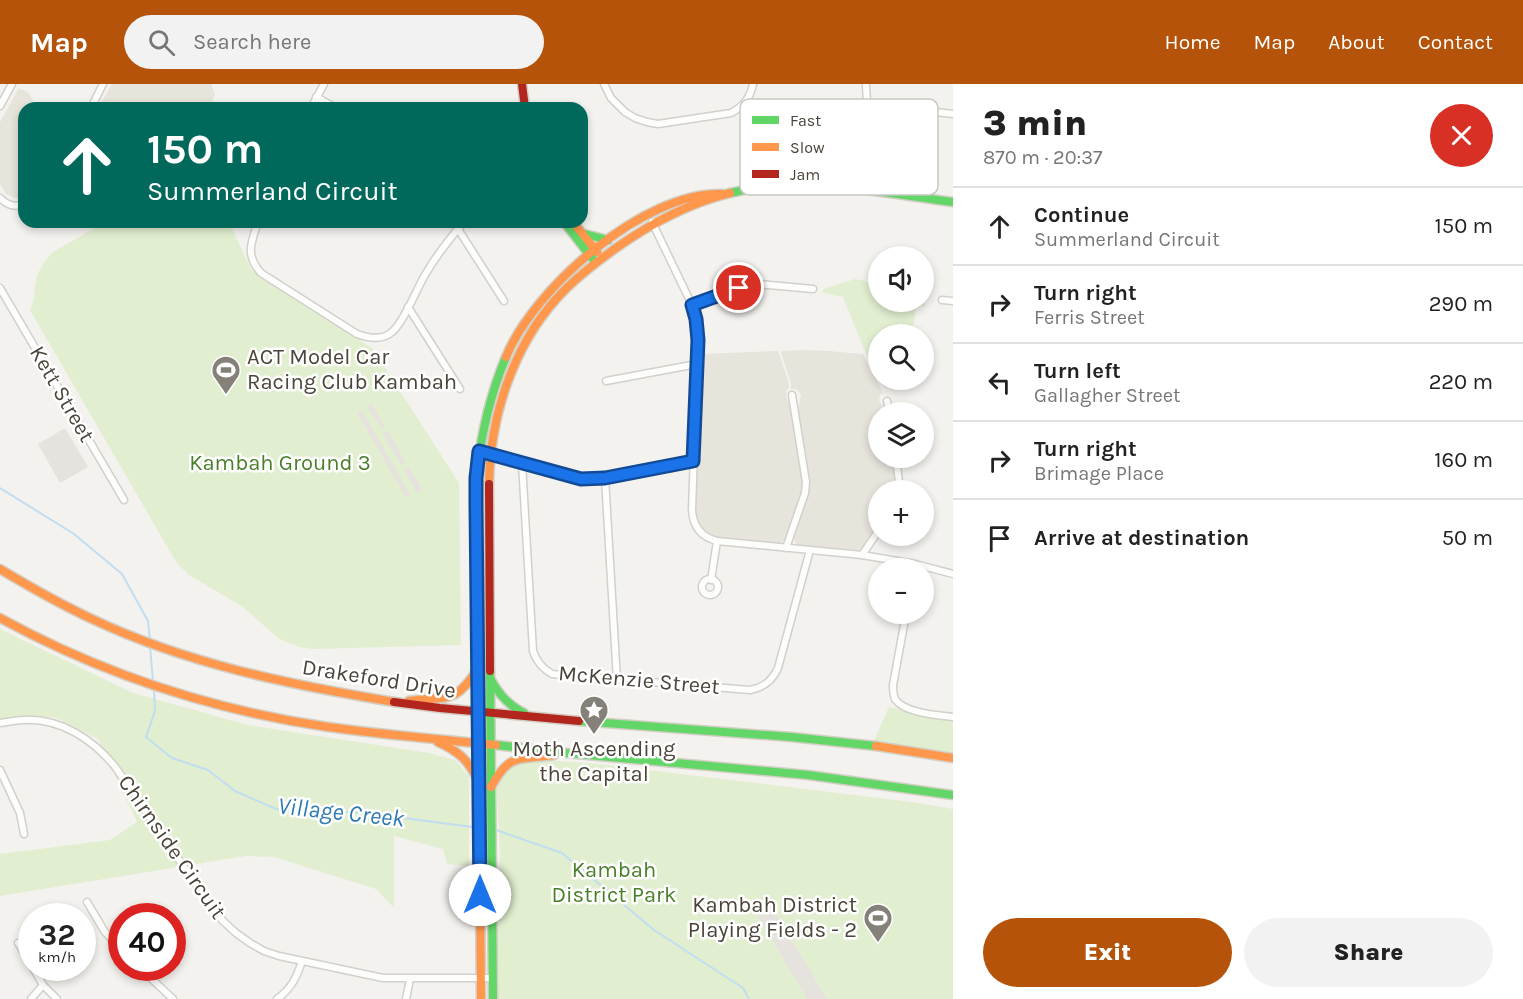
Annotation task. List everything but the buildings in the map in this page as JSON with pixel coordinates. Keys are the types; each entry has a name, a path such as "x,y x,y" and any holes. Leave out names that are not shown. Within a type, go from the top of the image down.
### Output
{"main road":[{"path":"522,84 524,102"},
{"path":"481,999 476,493 479,451 489,398 499,370 523,323 555,283 575,266 617,233 648,215 704,194 740,191"},
{"path":"493,999 488,494 495,425 503,396 512,369 539,321 556,299 579,276 624,242 653,224 723,194"},
{"path":"901,195 953,201"},
{"path":"571,228 599,261"},
{"path":"575,266 578,234 576,228"},
{"path":"578,234 608,240"},
{"name":"Drakeford Drive","path":"0,569 88,617 164,648 264,678 340,694 490,713 860,744 953,758"},
{"path":"0,618 77,657 138,681 175,693 289,720 347,729 528,747 566,753 820,777 953,795"},
{"path":"400,703 423,698 452,697 465,689 477,670"},
{"path":"490,678 502,699 516,710 531,716"},
{"path":"430,738 463,756 470,763 478,782"},
{"path":"491,787 501,768 514,759 524,756 544,757 566,753"}],"street":[{"path":"0,106 12,84"},
{"path":"94,102 104,84"},
{"path":"314,102 324,84"},
{"path":"604,84 611,98 625,112 641,121 658,124 731,113 740,108"},
{"path":"747,99 753,84"},
{"path":"866,84 867,99"},
{"path":"316,98 324,102"},
{"path":"938,112 953,114"},
{"path":"0,198 7,204 18,205"},
{"path":"648,215 692,305 697,326 692,510 696,527 702,534 717,542 876,558"},
{"path":"256,228 250,247 255,266 261,273 357,334 380,338 389,335 399,326 424,276 458,229 504,302"},
{"path":"692,305 739,288 758,284 813,289"},
{"name":"Kett Street","path":"0,288 124,500"},
{"path":"942,300 953,301"},
{"path":"408,307 460,389"},
{"path":"606,381 697,364"},
{"path":"786,548 805,493 806,482 792,395"},
{"path":"479,451 581,479 605,478 693,461"},
{"name":"McKenzie Street","path":"522,463 533,651 536,660 552,674 750,690 759,688 774,677 810,550"},
{"path":"605,478 617,680"},
{"path":"711,580 717,542"},
{"path":"862,555 868,546"},
{"path":"934,570 953,574"},
{"path":"904,624 893,685 896,700 908,709 953,717"},
{"name":"Chirnside Circuit","path":"0,723 22,720 45,722 69,729 92,742 116,768 223,921 257,947 279,956 383,978 493,978"},
{"path":"0,770 20,813 24,834"},
{"path":"87,902 108,935"},
{"path":"277,999 292,985 303,961"},
{"path":"406,999 410,979"},
{"path":"41,981 57,999"},
{"path":"154,981 173,999"},
{"path":"31,999 43,985"}],"shaded area":[{"path":"112,84 211,84 215,94 212,102 102,102"},
{"path":"19,88 28,92 34,102 18,102 18,198 6,194 0,184 0,122"},
{"path":"804,350 863,354 868,364 868,390 881,390 883,393 880,395 880,402 868,402 868,468 895,468 896,480 868,480 868,540 863,548 858,550 800,545 796,544 793,538 809,480 798,411 801,395 796,389 791,389 781,351"},
{"path":"778,351 789,383 786,396 792,413 804,486 789,530 784,541 779,543 709,535 698,524 694,511 701,354"},
{"path":"372,404 385,427 381,429 367,406"},
{"path":"361,409 412,498 405,496 357,413"},
{"path":"65,428 88,467 60,483 38,444"},
{"path":"388,431 406,463 401,465 383,434"},
{"path":"409,467 422,490 417,493 404,470"},
{"path":"771,905 827,999 807,999 756,913"}],"green space":[{"name":"Kambah Ground 3","path":"95,228 232,228 251,269 373,349 459,483 461,645 313,649 299,647 279,639 243,607 189,575 176,562 30,310 37,276 53,252"},
{"path":"855,279 865,281 868,282 868,312 915,312 914,324 868,324 868,357 843,297 821,292 826,288"},
{"path":"0,629 133,693 248,725 429,753 455,760 469,776 469,866 447,864 443,849 394,836 394,908 376,889 274,857 246,856 0,896 0,854 110,840 137,822 98,739 54,717 0,721"},
{"path":"889,707 953,719 953,753 874,741"},
{"name":"Kambah District Park","path":"544,760 598,764 953,809 953,999 497,999 500,855 497,791 499,779 510,765"}],"waterway":[{"name":"Village Creek","path":"0,488 74,534 122,574 148,621 150,640"},
{"name":"Village Creek","path":"150,646 153,682"},
{"name":"Village Creek","path":"154,690 155,711 146,737 172,758 208,770 235,791 276,809 366,813 487,829"},
{"name":"Village Creek","path":"493,829 562,853 654,930 743,988 749,999"}],"traffic: fast":[{"path":"730,193 740,191"},
{"path":"905,195 953,202"},
{"path":"569,228 592,258"},
{"path":"581,233 608,240"},
{"path":"479,773 476,478 486,416 506,357"},
{"path":"490,671 493,999"},
{"path":"490,678 504,698 524,713"},
{"path":"579,721 791,737 876,746"},
{"path":"496,745 808,775 953,795"}],"traffic: slow":[{"path":"489,484 494,434 506,385 528,339 557,298 593,265 642,231 685,208 730,193"},
{"path":"506,357 520,330 541,302 566,274 596,248 627,226 660,208 692,197 722,194"},
{"path":"578,228 597,252"},
{"path":"0,569 80,613 165,649 278,680 394,702"},
{"path":"0,618 118,673 243,711 328,727 496,745"},
{"path":"409,701 448,697 455,694 477,670"},
{"path":"438,742 463,758 479,782"},
{"path":"876,746 953,758"},
{"path":"491,787 510,763 524,758 554,755"},
{"path":"479,773 481,999"}],"traffic: jam":[{"path":"522,84 524,102"},
{"path":"489,484 490,671"},
{"path":"394,702 579,721"}],"place":[{"name":"ACT Model Car Racing Club Kambah","path":"226,396"},
{"name":"Moth Ascending the Capital","path":"594,736"},
{"name":"Kambah District Playing Fields - 2","path":"878,944"}],"route":[{"path":"480,895 476,504 479,451 581,479 605,478 693,461 698,340 692,305 739,288"}]}
